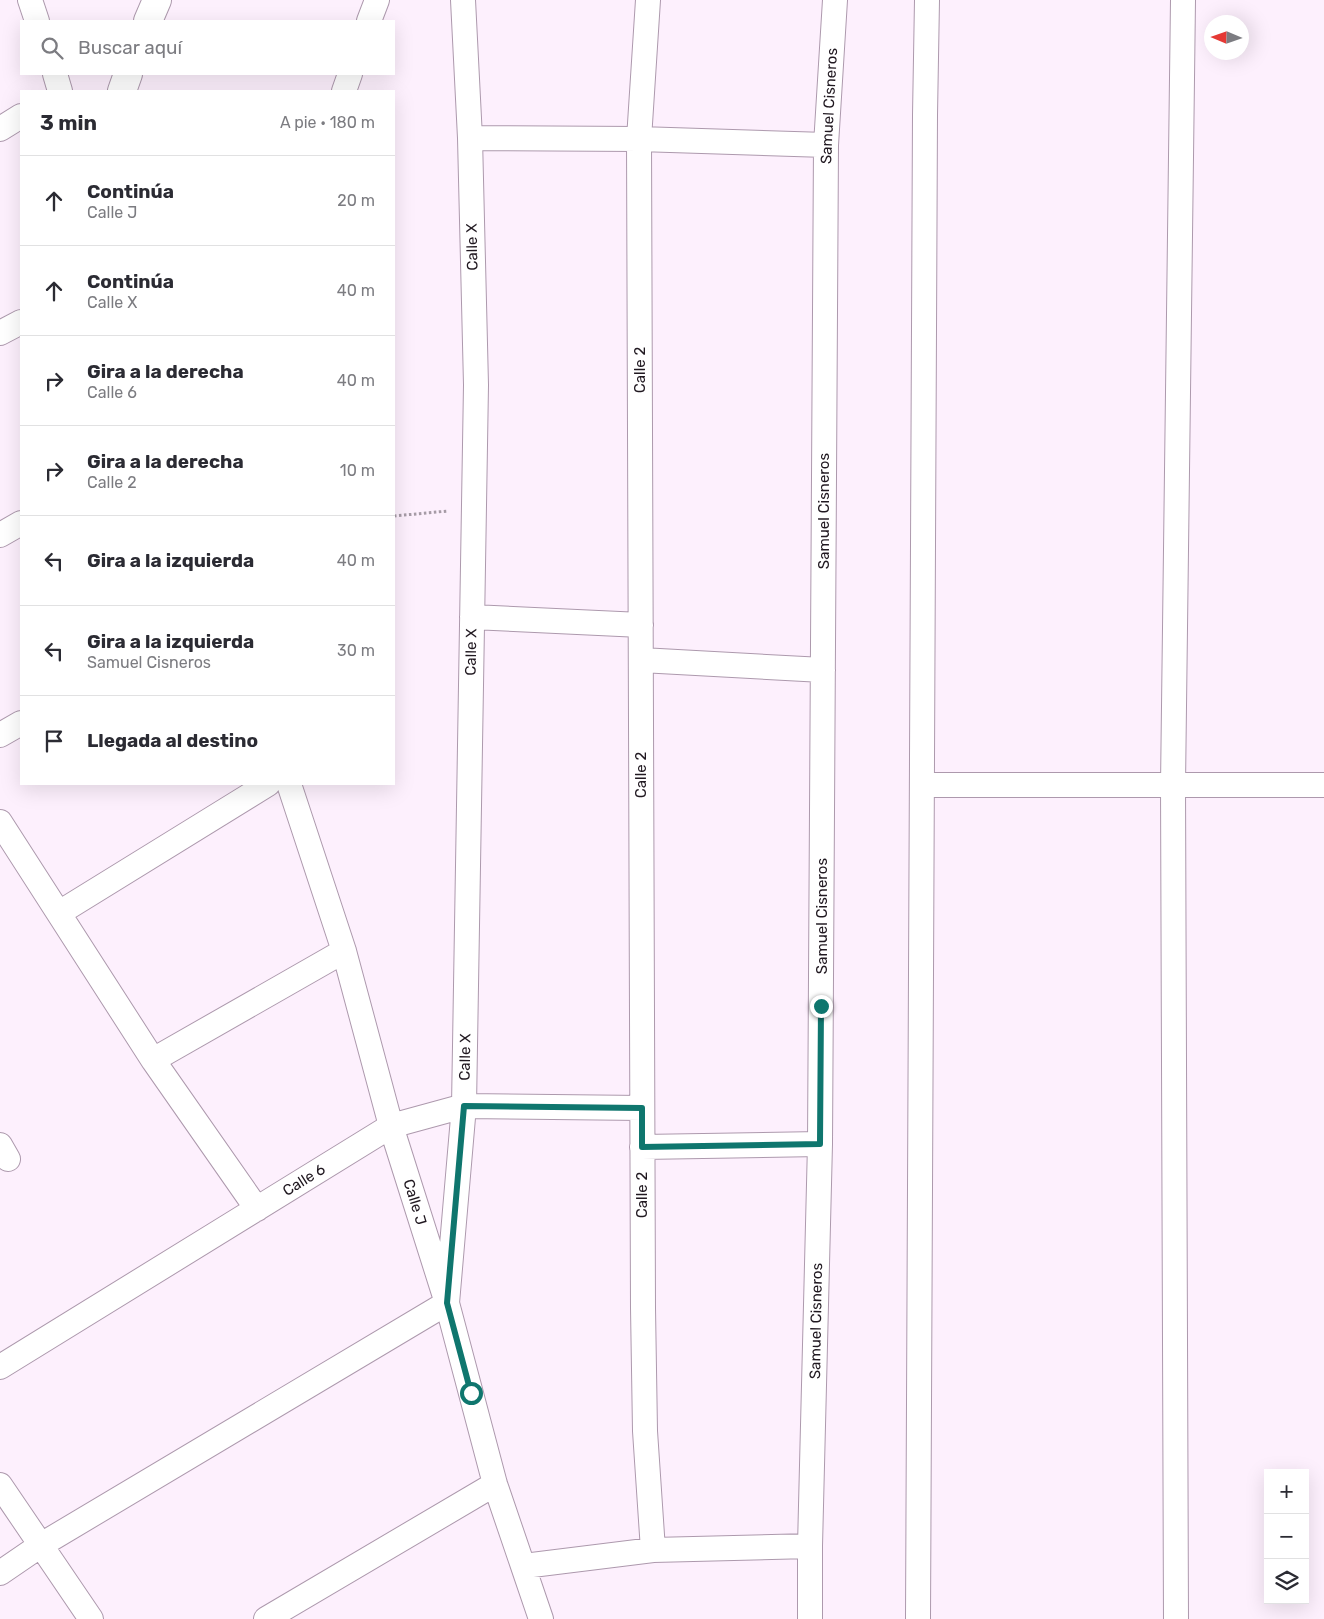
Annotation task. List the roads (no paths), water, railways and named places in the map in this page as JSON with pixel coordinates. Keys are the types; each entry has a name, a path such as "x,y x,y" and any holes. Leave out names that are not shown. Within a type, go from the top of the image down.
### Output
{"street":[{"path":"30,0 37,20"},
{"path":"148,20 157,0"},
{"path":"369,20 377,0"},
{"name":"Calle X","path":"447,1303 464,1106 476,385 470,138 463,0"},
{"name":"Calle 2","path":"648,0 639,139 642,1147 645,1431 653,1550"},
{"name":"Samuel Cisneros","path":"810,1619 810,1546 820,1144 826,145 835,0"},
{"path":"918,1619 925,115 928,0"},
{"path":"1176,1619 1173,785 1183,0"},
{"path":"55,75 60,90"},
{"path":"122,90 128,75"},
{"path":"344,90 350,75"},
{"path":"0,129 20,117"},
{"path":"470,138 639,139 826,145"},
{"path":"0,333 20,323"},
{"path":"0,535 20,524"},
{"path":"472,617 641,625"},
{"path":"641,660 823,670"},
{"path":"0,735 20,724"},
{"path":"59,913 266,785"},
{"name":"Calle J","path":"289,785 344,951 391,1126 447,1303 495,1484 542,1619"},
{"path":"922,785 1324,785"},
{"path":"0,822 153,1060 257,1209"},
{"path":"153,1060 344,951"},
{"name":"Calle 6","path":"0,1367 391,1126 464,1106 642,1108"},
{"path":"642,1147 820,1144"},
{"path":"0,1573 41,1545 447,1303"},
{"path":"266,1619 495,1484"},
{"path":"0,1485 91,1619"},
{"path":"524,1566 653,1550 810,1546"}]}
